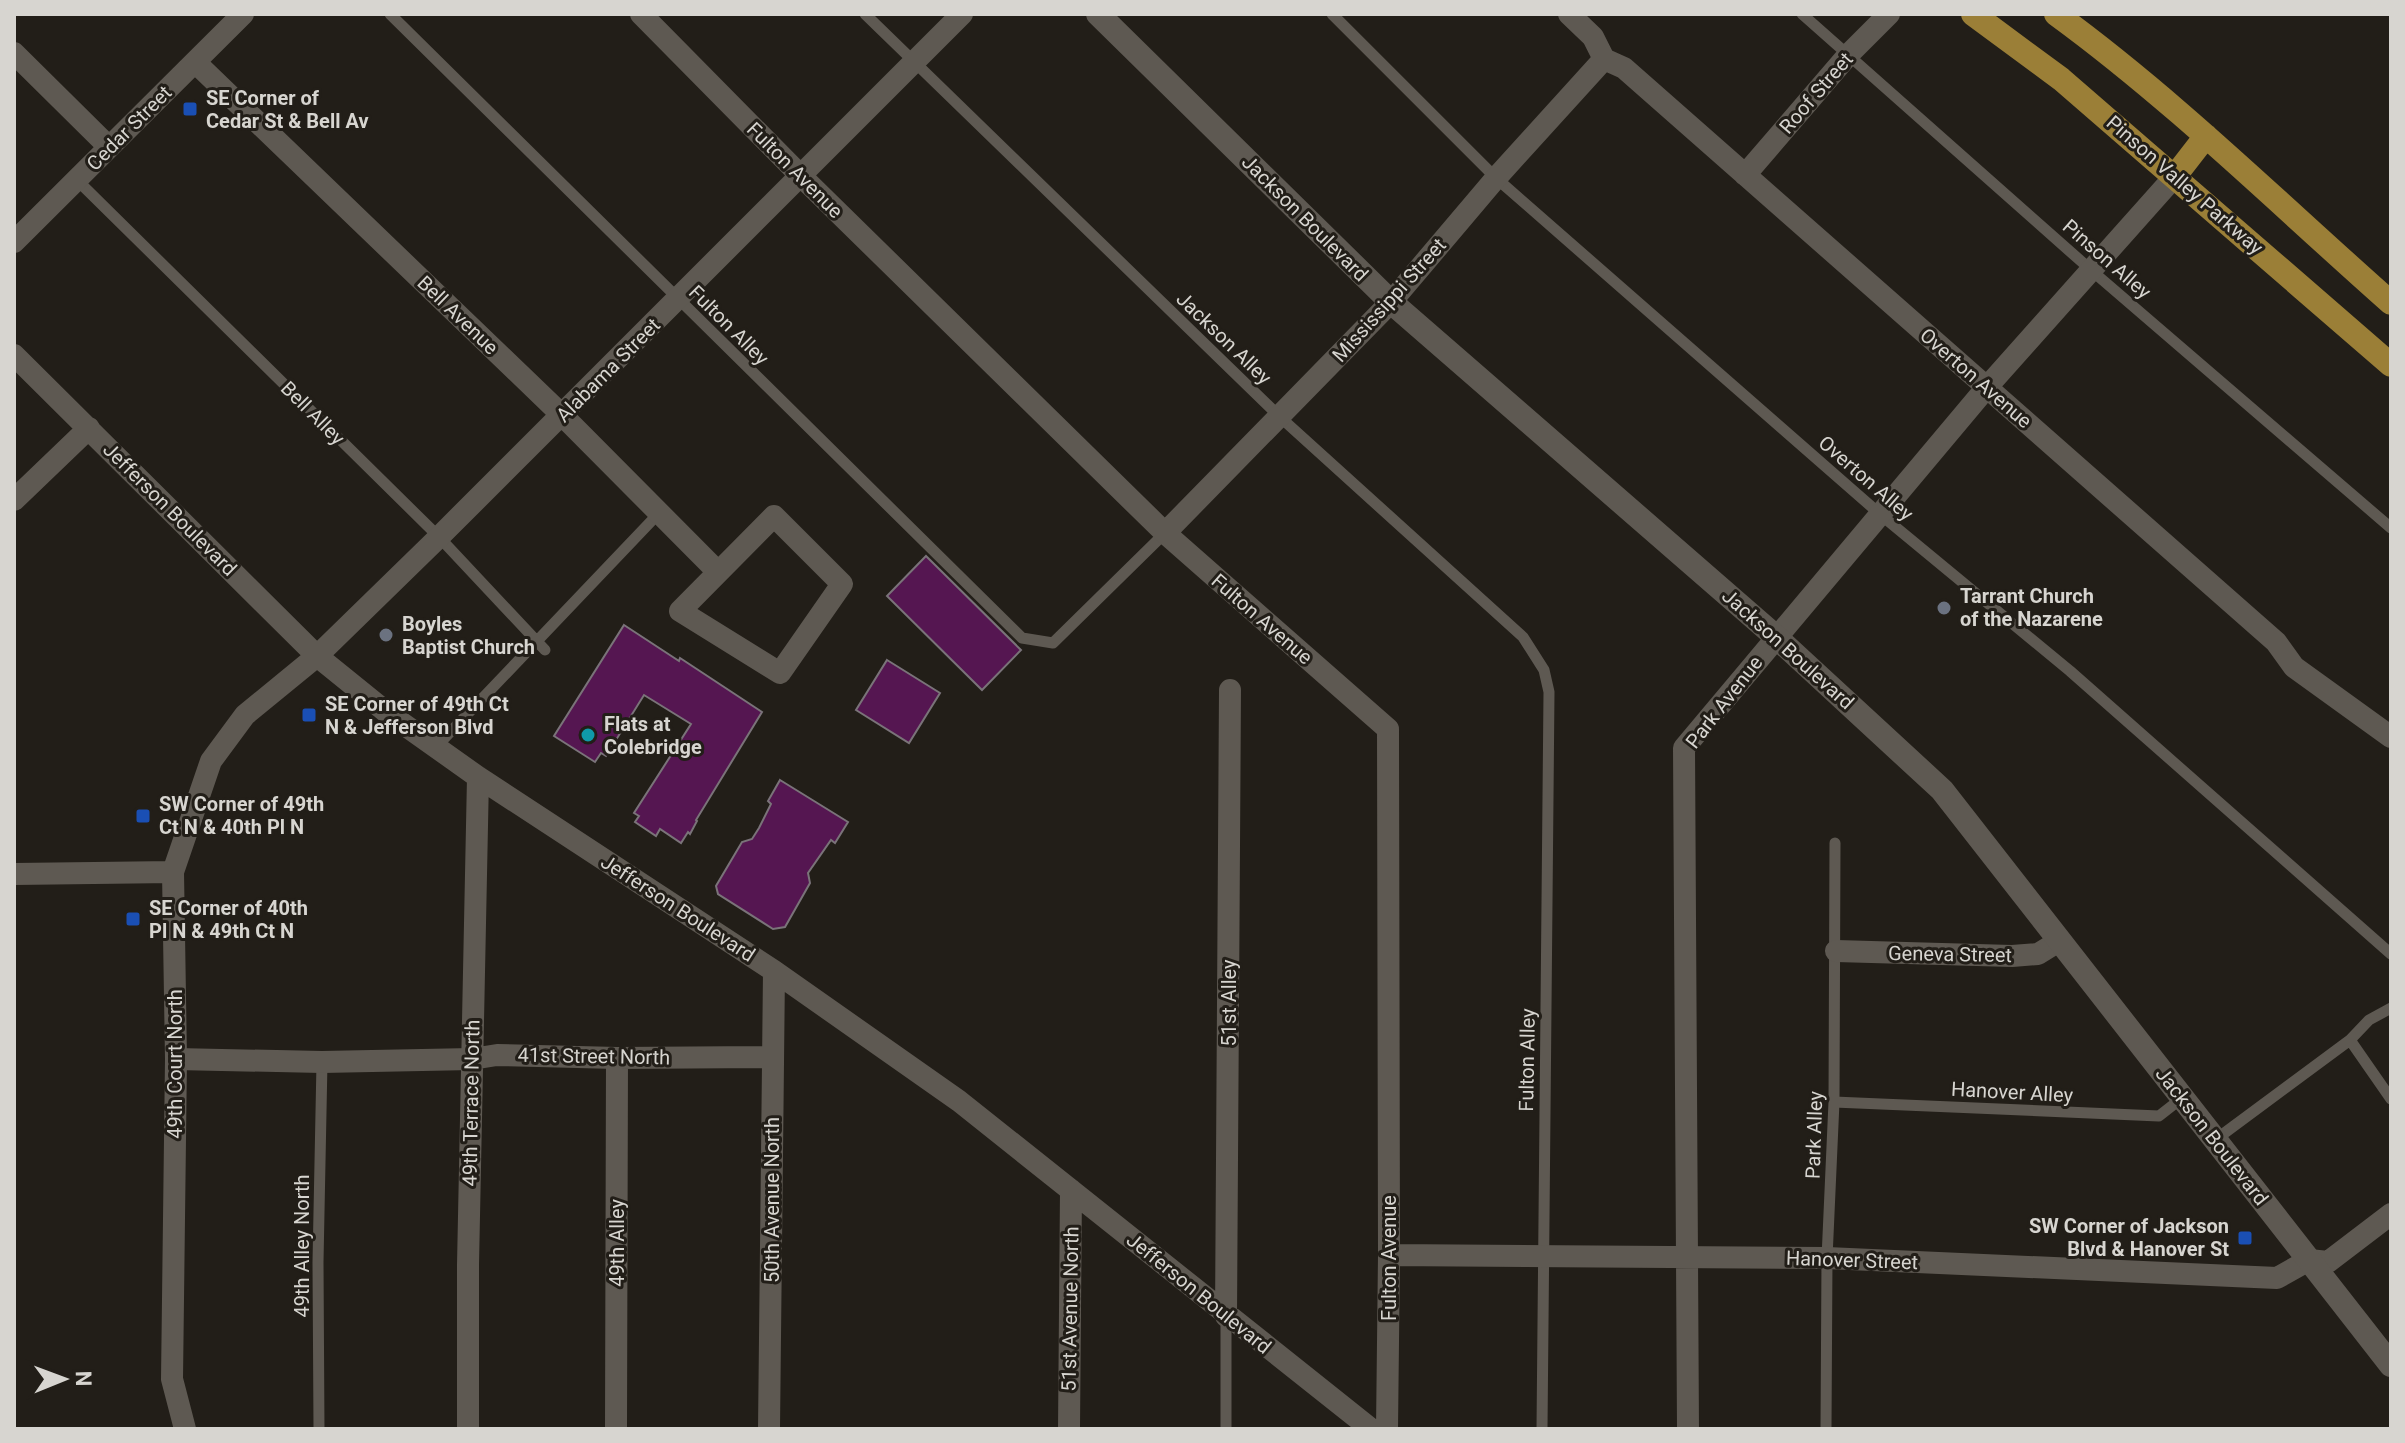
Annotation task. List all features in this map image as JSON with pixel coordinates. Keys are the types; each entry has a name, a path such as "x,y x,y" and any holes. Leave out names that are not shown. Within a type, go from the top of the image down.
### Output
{"main road":[{"name":"Pinson Valley Parkway","path":"1973,14 2061,79 2391,365"},
{"path":"2056,14 2095,42 2206,136 2391,303"},
{"path":"2175,176 2206,136"}],"street":[{"name":"Cedar Street","path":"14,242 243,14"},
{"name":"Fulton Avenue","path":"641,14 801,176 1165,533 1388,729 1387,1429"},
{"name":"Alabama Street","path":"245,715 317,656 563,416 962,14"},
{"name":"Jackson Boulevard","path":"1098,14 1391,302 1775,636 1942,790 2391,1365"},
{"name":"Overton Avenue","path":"1569,14 1593,37 1604,59 1624,68 1987,387 2276,642 2294,667 2391,737"},
{"name":"Roof Street","path":"1745,175 1849,54 1889,14"},
{"path":"14,53 109,147"},
{"name":"Mississippi Street","path":"1165,533 1391,302 1496,178 1604,59"},
{"name":"Bell Avenue","path":"195,62 563,416 717,571"},
{"name":"Park Avenue","path":"1688,1429 1684,748 1987,387 2175,176"},
{"name":"Jefferson Boulevard","path":"14,355 317,656 385,711 478,777 774,971 959,1101 1371,1429"},
{"path":"14,500 89,428"},
{"path":"774,516 842,584 780,673 680,611 717,571 774,516"},
{"name":"51st Alley","path":"1226,1316 1230,690"},
{"name":"49th Court North","path":"185,1429 172,1379 176,1059 173,872 211,761 245,715"},
{"name":"49th Terrace North","path":"468,1429 478,777"},
{"path":"14,874 173,872"},
{"name":"Geneva Street","path":"1836,951 2012,956 2038,954 2059,941"},
{"name":"50th Avenue North","path":"769,1429 774,971"},
{"name":"41st Street North","path":"176,1059 322,1062 472,1059 497,1055 772,1057"},
{"name":"49th Alley","path":"616,1429 617,1058"},
{"name":"51st Avenue North","path":"1069,1429 1071,1190"},
{"name":"Hanover Street","path":"1389,1255 1827,1258 2277,1278 2309,1260 2328,1262 2391,1214"}],"lane":[{"name":"Fulton Alley","path":"390,14 1022,638 1053,643 1165,533"},
{"name":"Jackson Alley","path":"865,14 1280,417 1523,637 1544,670 1549,692"},
{"name":"Overton Alley","path":"1332,14 1496,178 1881,515 2070,671 2391,954"},
{"name":"Pinson Alley","path":"1802,14 2091,270 2391,528"},
{"name":"Bell Alley","path":"77,180 439,537 542,646"},
{"path":"436,747 542,646 659,513"},
{"name":"Fulton Alley","path":"1542,1429 1549,692"},
{"name":"Park Alley","path":"1826,1429 1827,1258 1834,1102 1835,843"},
{"path":"2215,1140 2350,1040 2369,1020 2391,1008"},
{"path":"2350,1040 2391,1099"},
{"name":"49th Alley North","path":"319,1429 322,1062"},
{"name":"Hanover Alley","path":"1834,1102 2159,1116 2182,1098"},
{"path":"1226,1316 1226,1429"}],"building":[{"path":"926,556 1021,650 982,690 887,596"},
{"name":"Flats at Colebridge","path":"624,625 762,712 690,834 688,832 681,843 660,829 656,836 635,822 639,816 634,813 691,724 644,695 606,756 601,753 595,762 554,736"},
{"path":"887,660 940,693 909,743 856,710"},
{"path":"780,780 848,822 835,843 831,840 808,873 810,883 785,927 773,929 718,894 716,886 742,842 752,839 759,828 771,804 768,801"}],"place":[{"name":"SE Corner of Cedar St & Bell Av","path":"190,109"},
{"name":"Tarrant Church of the Nazarene","path":"1944,608"},
{"name":"Boyles Baptist Church","path":"386,635"},
{"name":"SE Corner of 49th Ct N & Jefferson Blvd","path":"309,715"},
{"name":"Flats at Colebridge","path":"588,735"},
{"name":"SW Corner of 49th Ct N & 40th Pl N","path":"143,816"},
{"name":"SE Corner of 40th Pl N & 49th Ct N","path":"133,919"},
{"name":"SW Corner of Jackson Blvd & Hanover St","path":"2245,1238"}]}
